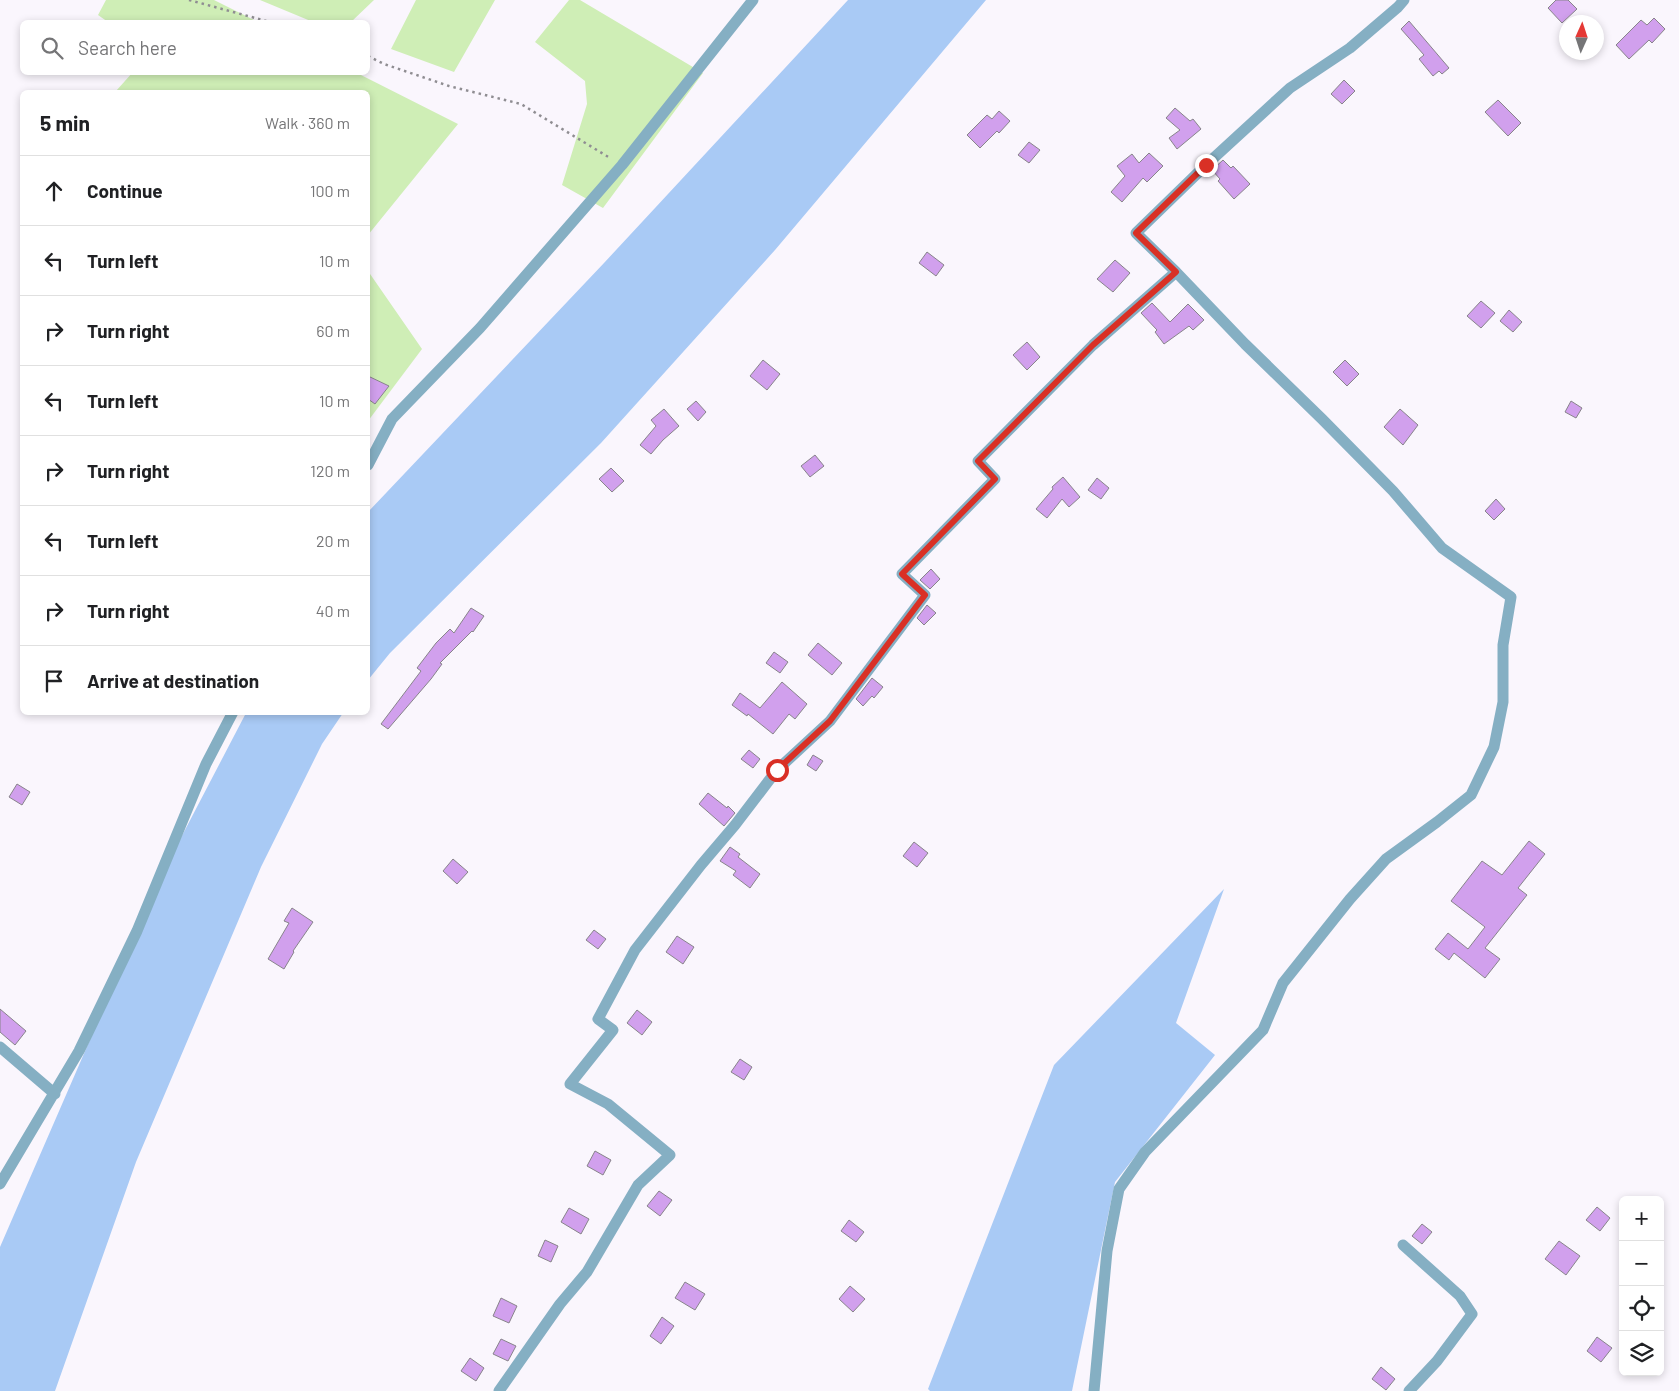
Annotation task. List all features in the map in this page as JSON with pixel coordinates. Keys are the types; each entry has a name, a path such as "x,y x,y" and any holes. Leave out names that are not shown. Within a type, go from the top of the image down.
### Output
{"street":[{"path":"370,460 392,419 480,328 622,165 753,0"},
{"path":"1094,1391 1107,1251 1119,1189 1146,1152 1263,1030 1283,983 1356,892 1386,859 1471,795 1494,747 1503,702 1503,645 1511,597 1442,548 1393,491 1322,418 1244,344 1136,233 1206,165 1290,88 1350,48 1404,0"},
{"path":"500,1391 560,1304 587,1272 638,1185 670,1155 608,1104 570,1084 613,1030 598,1019 635,950 777,770 830,721 925,595 902,574 995,479 978,461 1093,345 1176,272"},
{"path":"0,1184 55,1094 78,1051 136,931 206,764 232,715"},
{"path":"0,1047 55,1094"},
{"path":"1403,1245 1460,1296 1472,1314 1438,1361 1410,1391"}],"path":[{"path":"189,0 263,20"},
{"path":"370,57 384,64 449,86 521,104 622,165"}],"green space":[{"path":"106,0 214,0 254,20 105,20 98,15"},
{"path":"260,0 374,0 353,20 308,20"},
{"path":"416,0 495,0 454,72 391,49"},
{"path":"569,0 580,0 703,73 603,208 562,185 587,104 585,81 535,42"},
{"path":"130,75 361,75 458,124 370,233 370,90 117,90"},
{"path":"370,274 422,349 370,418"}],"water":[{"path":"848,0 986,0 775,250 601,443 390,653 370,678 370,510 604,263"},
{"path":"245,715 342,715 322,744 261,867 136,1162 55,1391 0,1391 0,1247 162,874"},
{"path":"1224,889 1176,1023 1215,1055 1115,1182 1072,1391 930,1391 928,1389 1054,1065"}],"building":[{"path":"1556,0 1568,0 1577,9 1571,15 1559,15 1559,20 1548,8"},
{"path":"1654,18 1665,29 1652,43 1649,40 1629,59 1616,45 1641,20 1647,25"},
{"path":"1409,21 1449,68 1442,74 1439,71 1433,76 1419,59 1424,55 1401,29"},
{"path":"1344,80 1355,91 1342,104 1331,94"},
{"path":"1498,100 1521,123 1508,136 1485,112"},
{"path":"1175,108 1190,121 1193,119 1201,129 1177,149 1169,138 1180,130 1166,118"},
{"path":"999,111 1010,121 999,133 997,131 980,148 967,135 987,115 992,119"},
{"path":"1029,142 1040,150 1029,163 1018,155"},
{"path":"1149,153 1163,166 1147,182 1143,178 1122,202 1111,192 1125,176 1117,166 1132,154 1139,163"},
{"path":"1223,160 1231,168 1233,166 1250,184 1234,199 1218,181 1220,179 1212,170"},
{"path":"927,252 944,265 936,276 919,263"},
{"path":"1115,260 1130,273 1113,292 1097,279"},
{"path":"1481,301 1495,313 1481,328 1467,316"},
{"path":"1152,303 1170,322 1188,304 1204,320 1193,330 1189,326 1164,344 1155,332 1157,330 1141,313"},
{"path":"1509,310 1522,322 1513,332 1500,321"},
{"path":"1027,342 1040,357 1027,370 1013,355"},
{"path":"763,360 780,374 767,390 750,376"},
{"path":"1345,360 1359,374 1347,386 1333,372"},
{"path":"370,377 389,386 375,404 370,400"},
{"path":"696,401 706,412 698,421 687,409"},
{"path":"1571,401 1582,408 1576,418 1565,412"},
{"path":"664,409 679,426 651,454 640,445 656,426 651,420"},
{"path":"1400,409 1418,425 1403,445 1384,427"},
{"path":"815,455 824,466 810,477 801,466"},
{"path":"611,468 624,481 612,492 599,479"},
{"path":"1063,477 1080,497 1069,507 1062,499 1047,518 1036,509 1053,489 1052,487"},
{"path":"1097,478 1109,488 1101,499 1088,490"},
{"path":"1496,499 1505,509 1494,520 1485,511"},
{"path":"931,569 940,579 930,589 920,580"},
{"path":"927,605 936,613 924,625 917,618"},
{"path":"471,608 484,616 473,632 440,663 442,664 431,679 388,729 381,724 421,671 417,668 436,643 450,629 454,633"},
{"path":"818,643 842,663 832,675 808,655"},
{"path":"774,652 788,662 780,673 766,663"},
{"path":"872,678 883,687 874,698 872,696 863,706 856,699"},
{"path":"782,682 807,704 795,719 789,714 773,734 748,714 747,716 732,705 740,693 760,708"},
{"path":"749,750 760,759 753,768 741,759"},
{"path":"813,755 823,761 816,771 807,765"},
{"path":"17,784 30,792 22,805 9,797"},
{"path":"708,793 735,813 724,826 699,804"},
{"path":"1529,841 1545,854 1518,888 1527,895 1485,948 1500,959 1485,978 1454,953 1449,960 1435,949 1448,933 1468,949 1485,927 1451,901 1482,861 1502,875"},
{"path":"914,842 928,853 917,867 903,856"},
{"path":"730,847 740,854 738,857 760,874 750,888 733,875 736,871 720,861"},
{"path":"453,859 468,872 457,884 443,871"},
{"path":"292,908 313,922 293,951 284,969 268,959 289,923 284,921"},
{"path":"594,930 606,939 598,949 586,940"},
{"path":"677,936 694,947 683,964 666,952"},
{"path":"0,1009 26,1031 15,1045 0,1032"},
{"path":"637,1010 652,1022 642,1035 627,1023"},
{"path":"740,1059 752,1067 744,1080 731,1072"},
{"path":"595,1151 611,1160 603,1175 587,1166"},
{"path":"659,1191 672,1200 660,1216 647,1206"},
{"path":"1597,1207 1610,1218 1600,1231 1586,1220"},
{"path":"569,1208 589,1219 581,1234 561,1222"},
{"path":"849,1220 864,1232 856,1242 841,1231"},
{"path":"1422,1224 1432,1232 1422,1244 1412,1236"},
{"path":"545,1240 558,1246 551,1262 538,1256"},
{"path":"1559,1241 1580,1256 1566,1275 1545,1259"},
{"path":"685,1282 705,1294 695,1310 675,1298"},
{"path":"850,1286 865,1299 853,1312 839,1299"},
{"path":"501,1298 517,1306 509,1323 493,1316"},
{"path":"662,1317 674,1326 661,1344 650,1336"},
{"path":"1597,1337 1612,1348 1601,1362 1587,1351"},
{"path":"501,1339 516,1346 508,1361 493,1354"},
{"path":"470,1358 484,1368 476,1381 461,1371"},
{"path":"1381,1367 1395,1379 1386,1390 1372,1379"}],"route":[{"path":"777,770 830,721 925,595 902,574 995,479 978,461 1093,345 1176,272 1136,233 1206,165"}]}
